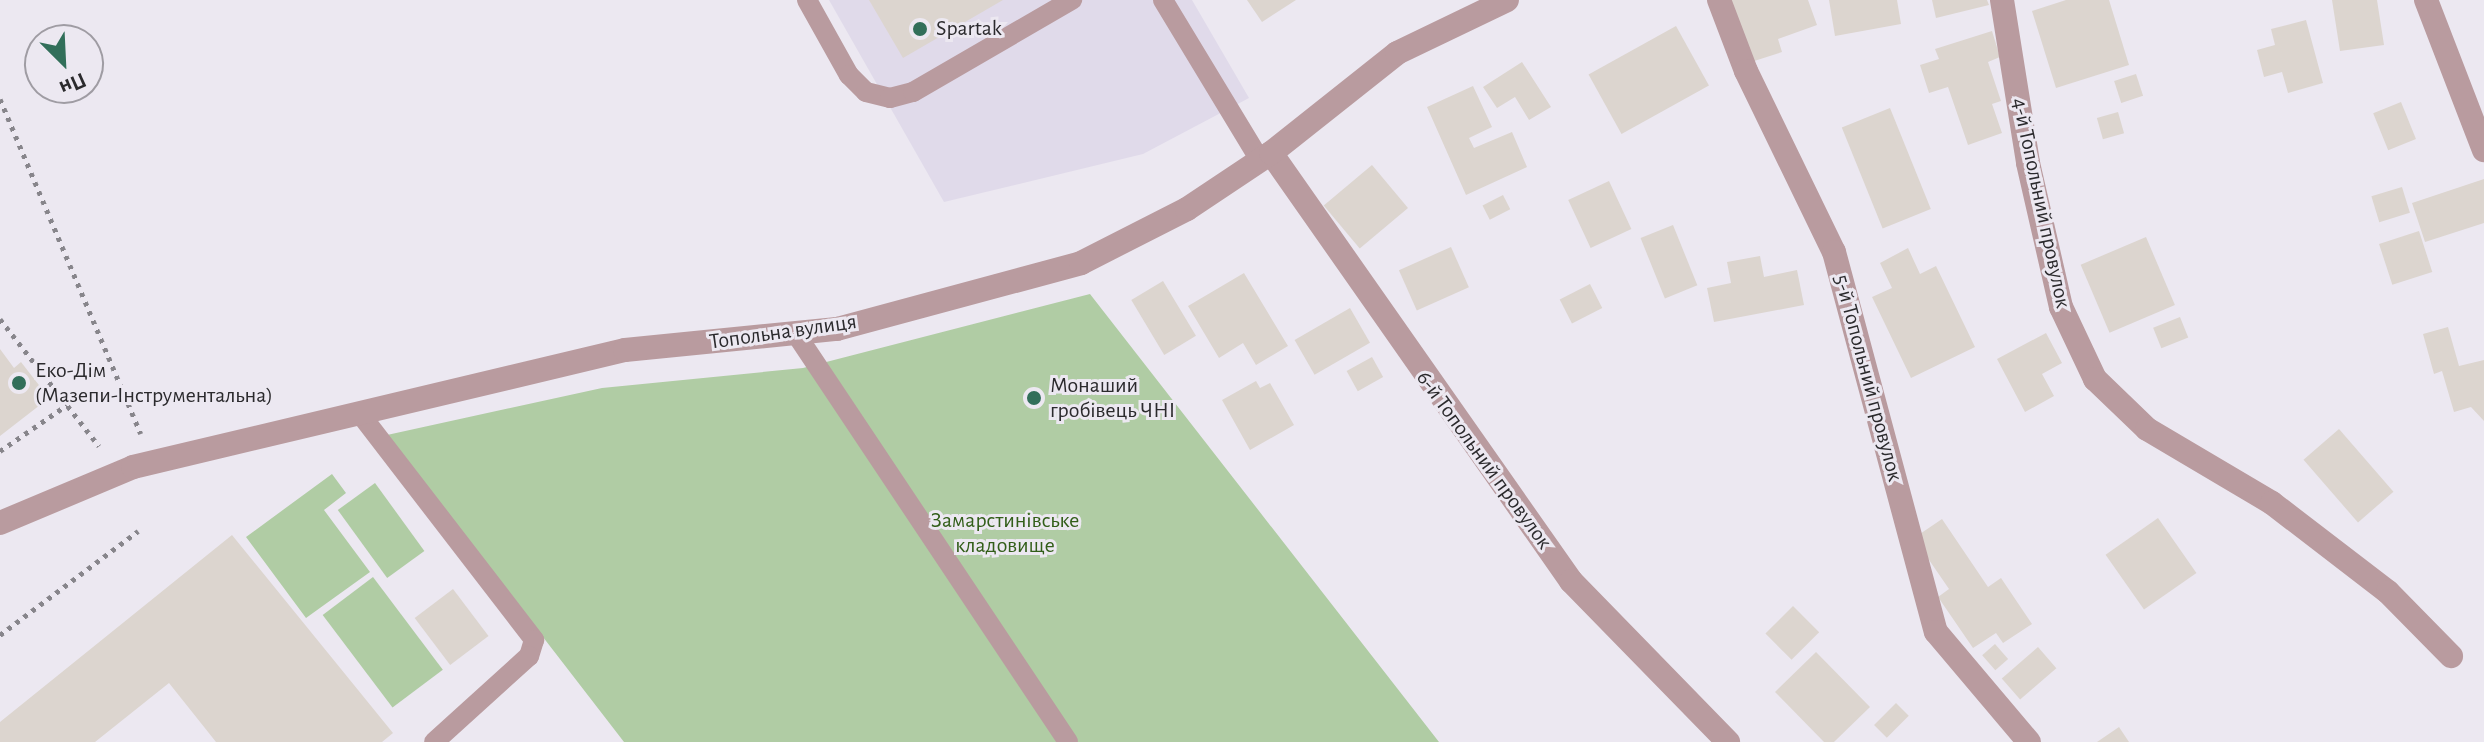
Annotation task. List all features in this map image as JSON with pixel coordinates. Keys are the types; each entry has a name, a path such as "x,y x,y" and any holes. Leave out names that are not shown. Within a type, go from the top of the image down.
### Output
{"street":[{"name":"Топольна вулиця","path":"0,523 133,467 625,350 837,329 1081,263 1187,209 1265,156 1397,53 1507,0"},
{"name":"5-й Топольний провулок","path":"1719,0 1746,71 1834,252 1936,632 2029,742"},
{"name":"4-й Топольний провулок","path":"2002,0 2028,163 2061,307 2095,379 2147,429 2272,503 2388,592 2451,656"},
{"path":"2426,0 2484,150"},
{"name":"6-й Топольний провулок","path":"1265,156 1571,581 1728,742"}],"lane":[{"path":"807,0 849,75 866,92 890,98 913,92 1072,0"},
{"path":"1163,0 1265,156"},
{"path":"796,334 1068,742"},
{"path":"361,415 534,640 529,656 434,742"}],"path":[{"path":"0,99 154,464"},
{"path":"0,319 105,455"},
{"path":"0,451 67,405"},
{"path":"0,635 138,531"}],"shaded area":[{"path":"829,0 1192,0 1249,98 1143,154 944,202"}],"green space":[{"name":"Замарстинівське кладовище","path":"1090,294 1439,742 624,742 387,435 602,388 803,368"},
{"path":"332,474 346,493 324,510 370,572 306,618 246,537"},
{"path":"375,483 424,551 387,578 338,510"},
{"path":"373,577 443,670 392,708 323,615"}],"building":[{"name":"Spartak","path":"869,0 1003,0 903,58"},
{"path":"1247,0 1296,0 1262,22"},
{"path":"1726,0 1808,0 1817,25 1778,39 1782,52 1748,63"},
{"path":"1829,0 1897,0 1901,24 1835,36"},
{"path":"1932,0 1987,0 1989,5 1936,18"},
{"path":"2066,0 2109,0 2129,65 2056,88 2032,11"},
{"path":"2332,0 2377,0 2384,45 2340,51"},
{"path":"2306,20 2323,83 2288,93 2282,72 2264,77 2257,50 2275,45 2271,29"},
{"path":"1676,26 1709,85 1622,134 1589,74"},
{"path":"1992,31 2000,57 1988,62 2001,101 1992,104 2002,133 1968,145 1948,87 1929,93 1920,65 1939,59 1935,49"},
{"path":"1522,62 1551,107 1529,120 1515,97 1497,108 1483,87"},
{"path":"2136,74 2143,96 2121,103 2114,81"},
{"path":"1473,86 1492,127 1469,138 1474,148 1512,132 1527,167 1466,195 1427,107"},
{"path":"2401,102 2416,139 2388,150 2373,113"},
{"path":"1890,108 1931,209 1883,229 1842,127"},
{"path":"2118,112 2124,133 2103,139 2097,118"},
{"path":"1372,165 1408,208 1360,248 1324,205"},
{"path":"2484,179 2484,223 2425,242 2412,203"},
{"path":"1609,181 1631,229 1591,248 1568,200"},
{"path":"2402,187 2410,213 2379,222 2371,196"},
{"path":"1503,195 1510,209 1490,220 1483,205"},
{"path":"1673,225 1697,285 1665,298 1641,238"},
{"path":"2419,231 2432,272 2392,285 2379,244"},
{"path":"2146,237 2175,305 2110,333 2081,265"},
{"path":"1451,247 1469,287 1417,310 1399,270"},
{"path":"1908,248 1920,274 1936,266 1975,347 1911,378 1872,297 1892,288 1880,263"},
{"path":"1760,256 1764,277 1797,270 1804,305 1714,322 1707,288 1731,283 1727,262"},
{"path":"1244,273 1288,346 1256,365 1243,343 1219,358 1188,306"},
{"path":"1163,281 1196,336 1164,355 1131,300"},
{"path":"1590,284 1602,308 1572,323 1560,299"},
{"path":"1350,308 1370,343 1315,375 1295,340"},
{"path":"2180,317 2188,337 2161,348 2153,328"},
{"path":"2448,327 2459,366 2484,360 2484,421 2471,407 2454,412 2442,371 2434,374 2423,334"},
{"path":"2046,333 2062,363 2042,374 2054,396 2025,412 1997,359"},
{"name":"Еко-Дім (Мазепи-Інструментальна)","path":"0,349 14,368 21,362 49,398 0,436"},
{"path":"1372,357 1383,377 1358,391 1347,371"},
{"path":"1256,381 1260,388 1270,383 1294,425 1250,450 1222,400"},
{"path":"2339,429 2393,492 2358,522 2304,460"},
{"path":"2158,518 2196,573 2144,610 2106,555"},
{"path":"1942,519 1988,587 2001,578 2032,624 2003,643 1996,633 1973,648 1938,597 1949,589 1914,538"},
{"path":"232,535 393,733 382,742 216,742 169,683 95,742 0,742 0,722"},
{"path":"453,589 489,636 450,665 415,618"},
{"path":"1793,606 1819,632 1792,660 1765,634"},
{"path":"1995,644 2008,659 1995,670 1982,655"},
{"path":"2038,647 2056,668 2020,700 2002,678"},
{"path":"1816,652 1870,707 1834,742 1824,742 1775,692"},
{"path":"1896,703 1909,716 1887,738 1874,725"},
{"path":"2119,727 2129,742 2097,742"}],"place":[{"name":"Spartak","path":"920,29"},
{"name":"Еко-Дім (Мазепи-Інструментальна)","path":"19,383"},
{"name":"Монаший гробівець ЧНІ","path":"1034,398"}]}
